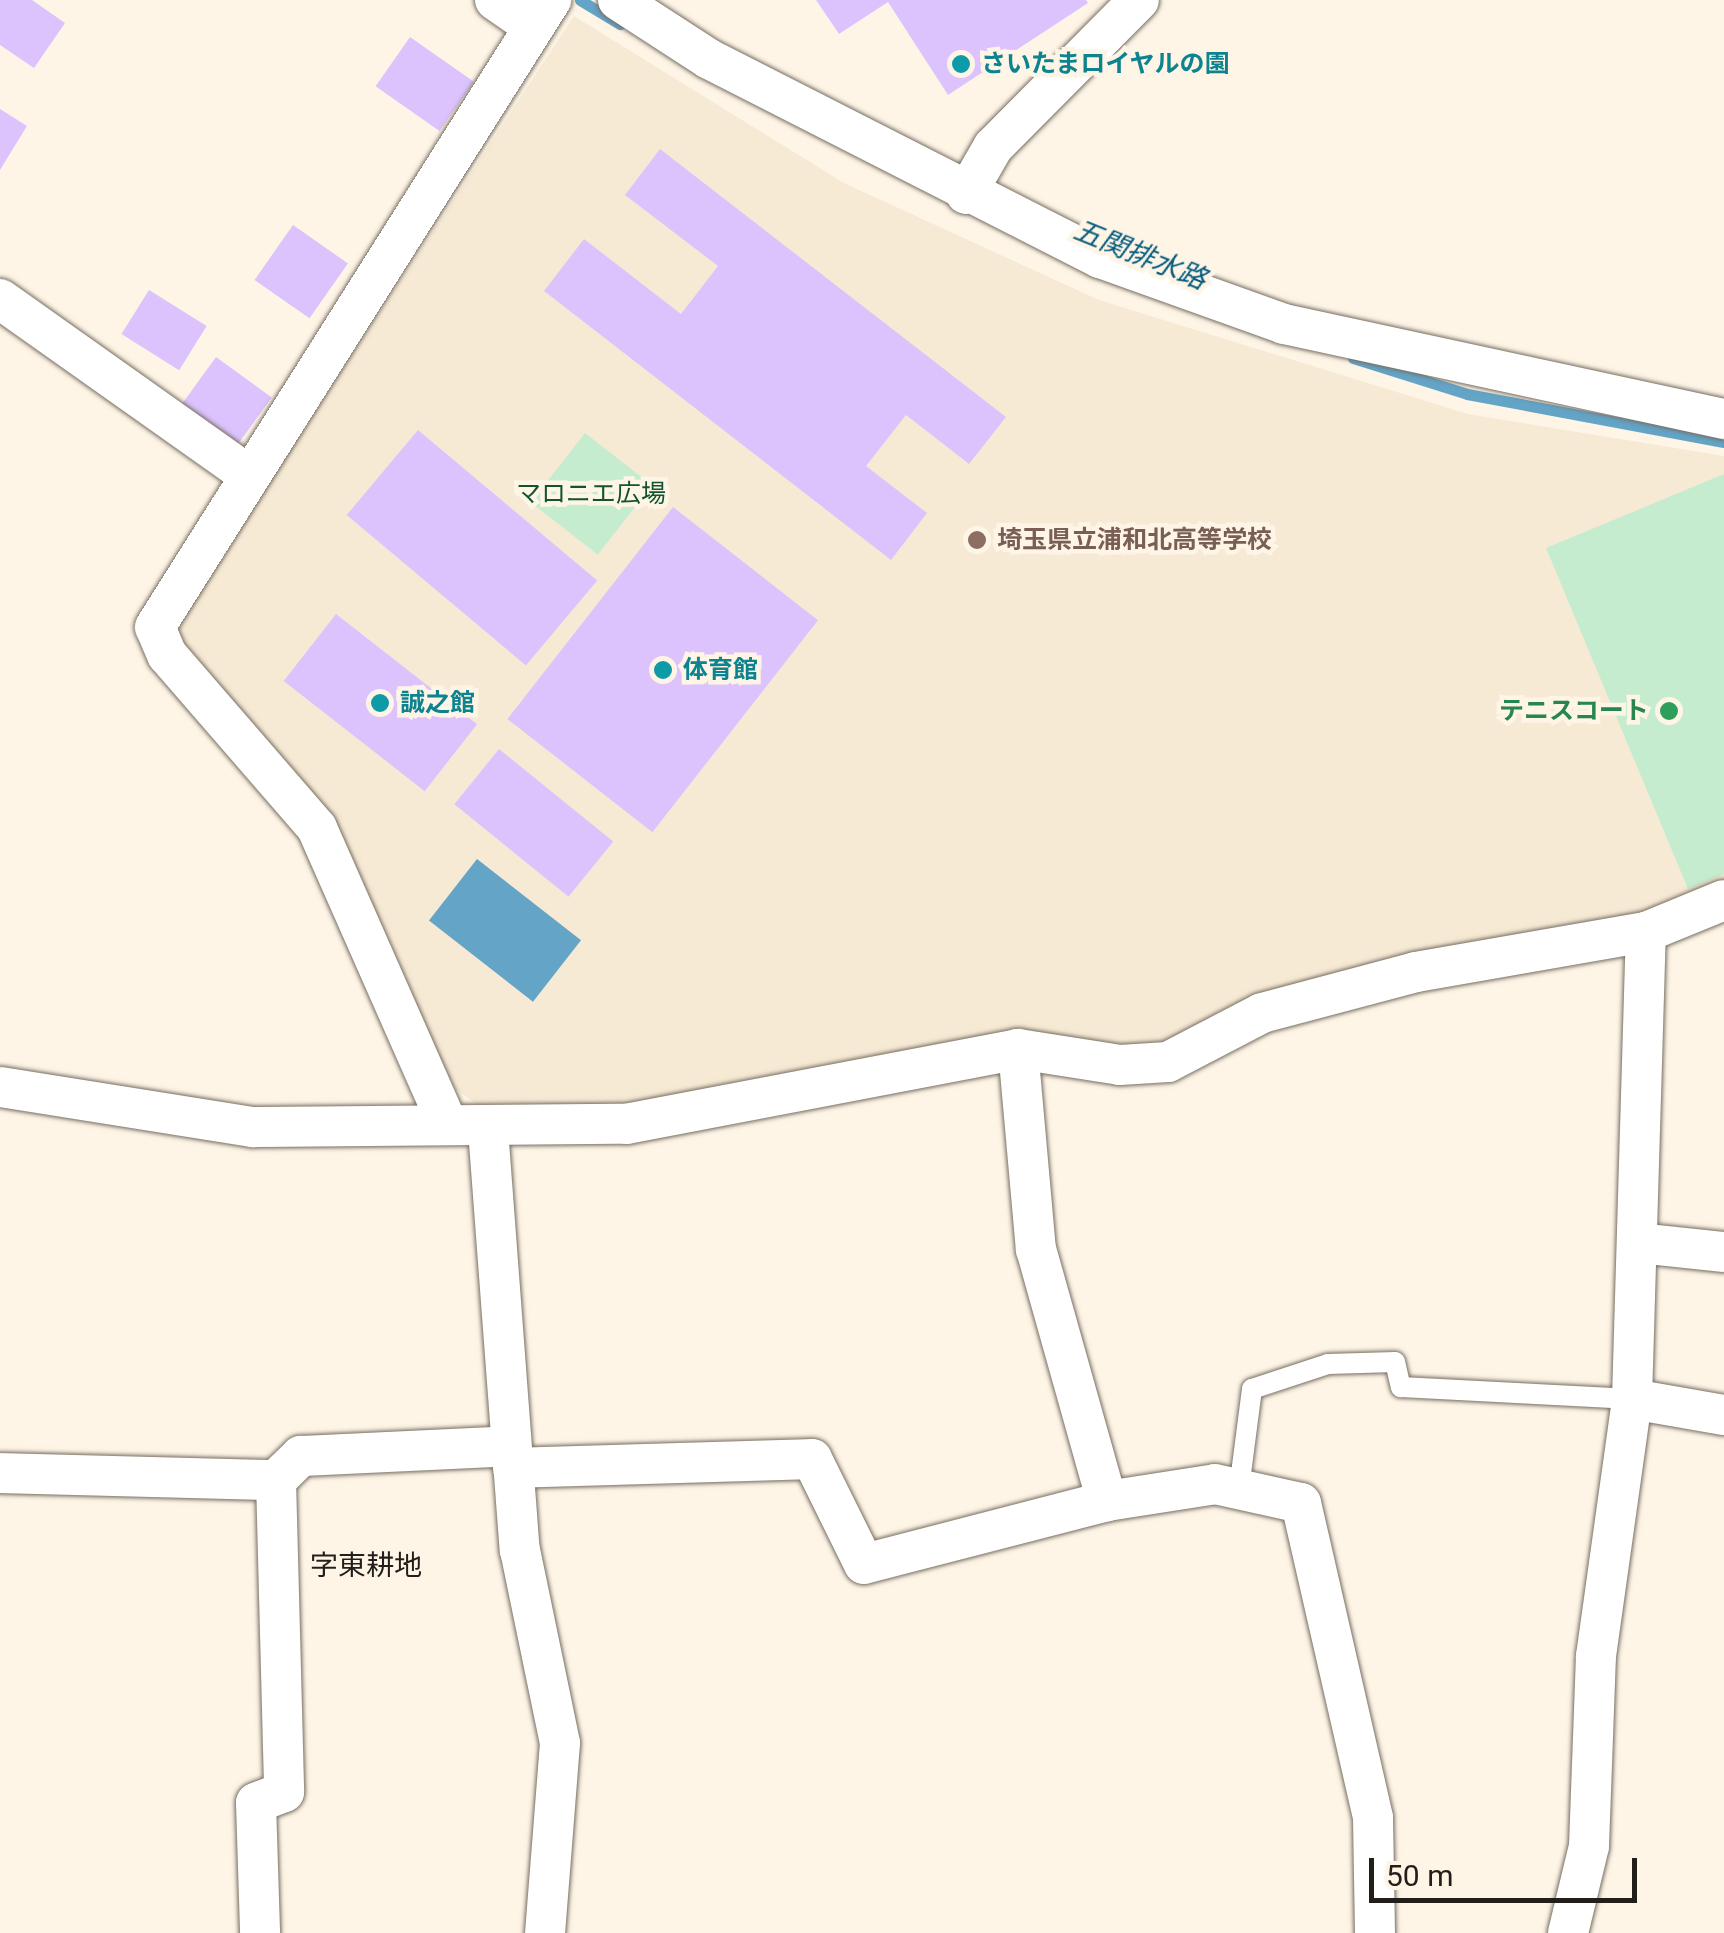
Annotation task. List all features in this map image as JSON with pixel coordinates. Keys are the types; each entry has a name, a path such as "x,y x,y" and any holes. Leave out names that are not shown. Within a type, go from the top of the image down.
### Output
{"street":[{"path":"447,1123 317,828 158,640 158,615 246,472 543,14 495,0"},
{"path":"618,0 709,60 966,194 1100,258 1284,324 1724,419"},
{"path":"966,194 993,147 1139,0"},
{"path":"0,299 246,472"},
{"path":"0,1087 253,1127 447,1123 488,1129 626,1124 1018,1049 1120,1065 1168,1062 1262,1013 1416,972 1646,932 1724,900"},
{"path":"1568,1933 1589,1846 1596,1656 1632,1399 1646,932"},
{"path":"1018,1049 1036,1248 1107,1501"},
{"path":"488,1129 512,1457 529,1614 560,1743 544,1933"},
{"path":"1638,1243 1724,1252"},
{"path":"1632,1399 1724,1415"},
{"path":"0,1474 276,1480 300,1456 812,1459 864,1564 1107,1501 1215,1484 1300,1503 1373,1818 1376,1933"},
{"path":"260,1933 256,1803 284,1792 276,1480"}],"lane":[{"path":"1240,1490 1252,1388 1328,1364 1395,1362 1400,1387 1632,1399"}],"shaded area":[{"name":"埼玉県立浦和北高等学校","path":"574,16 844,183 1099,300 1468,414 1724,456 1724,888 1645,918 1165,1048 621,1111 493,1116 449,1084 334,818 181,648 176,623"}],"green space":[{"name":"マロニエ広場","path":"585,433 652,485 598,555 531,502"},
{"name":"テニスコート","path":"1724,474 1724,874 1688,889 1546,548"}],"water":[{"path":"477,859 581,940 533,1002 429,920"}],"building":[{"path":"0,0 32,0 65,23 34,68 0,45"},
{"name":"さいたまロイヤルの園","path":"816,0 1088,3 948,95 888,2 839,34"},
{"path":"410,37 474,82 439,131 376,86"},
{"path":"0,109 27,126 0,170"},
{"path":"660,149 1006,417 969,464 906,415 866,466 927,513 891,560 544,291 584,239 681,314 718,266 625,195"},
{"path":"293,225 348,263 309,318 255,280"},
{"path":"149,290 207,326 179,370 121,334"},
{"path":"216,357 272,398 235,448 180,407"},
{"path":"418,430 597,580 526,665 347,515"},
{"name":"体育館","path":"673,507 818,620 652,832 507,719"},
{"name":"誠之館","path":"336,614 477,724 425,791 284,681"},
{"path":"499,749 613,842 569,897 454,804"}],"waterway":[{"name":"五関排水路","path":"580,0 620,24"},
{"name":"五関排水路","path":"1353,358 1467,394 1724,442"}],"place":[{"name":"さいたまロイヤルの園","path":"961,64"},
{"name":"埼玉県立浦和北高等学校","path":"977,540"},
{"name":"体育館","path":"663,670"},
{"name":"誠之館","path":"380,703"},
{"name":"テニスコート","path":"1669,711"}],"district":[{"name":"字東耕地","path":"366,1566"}]}
